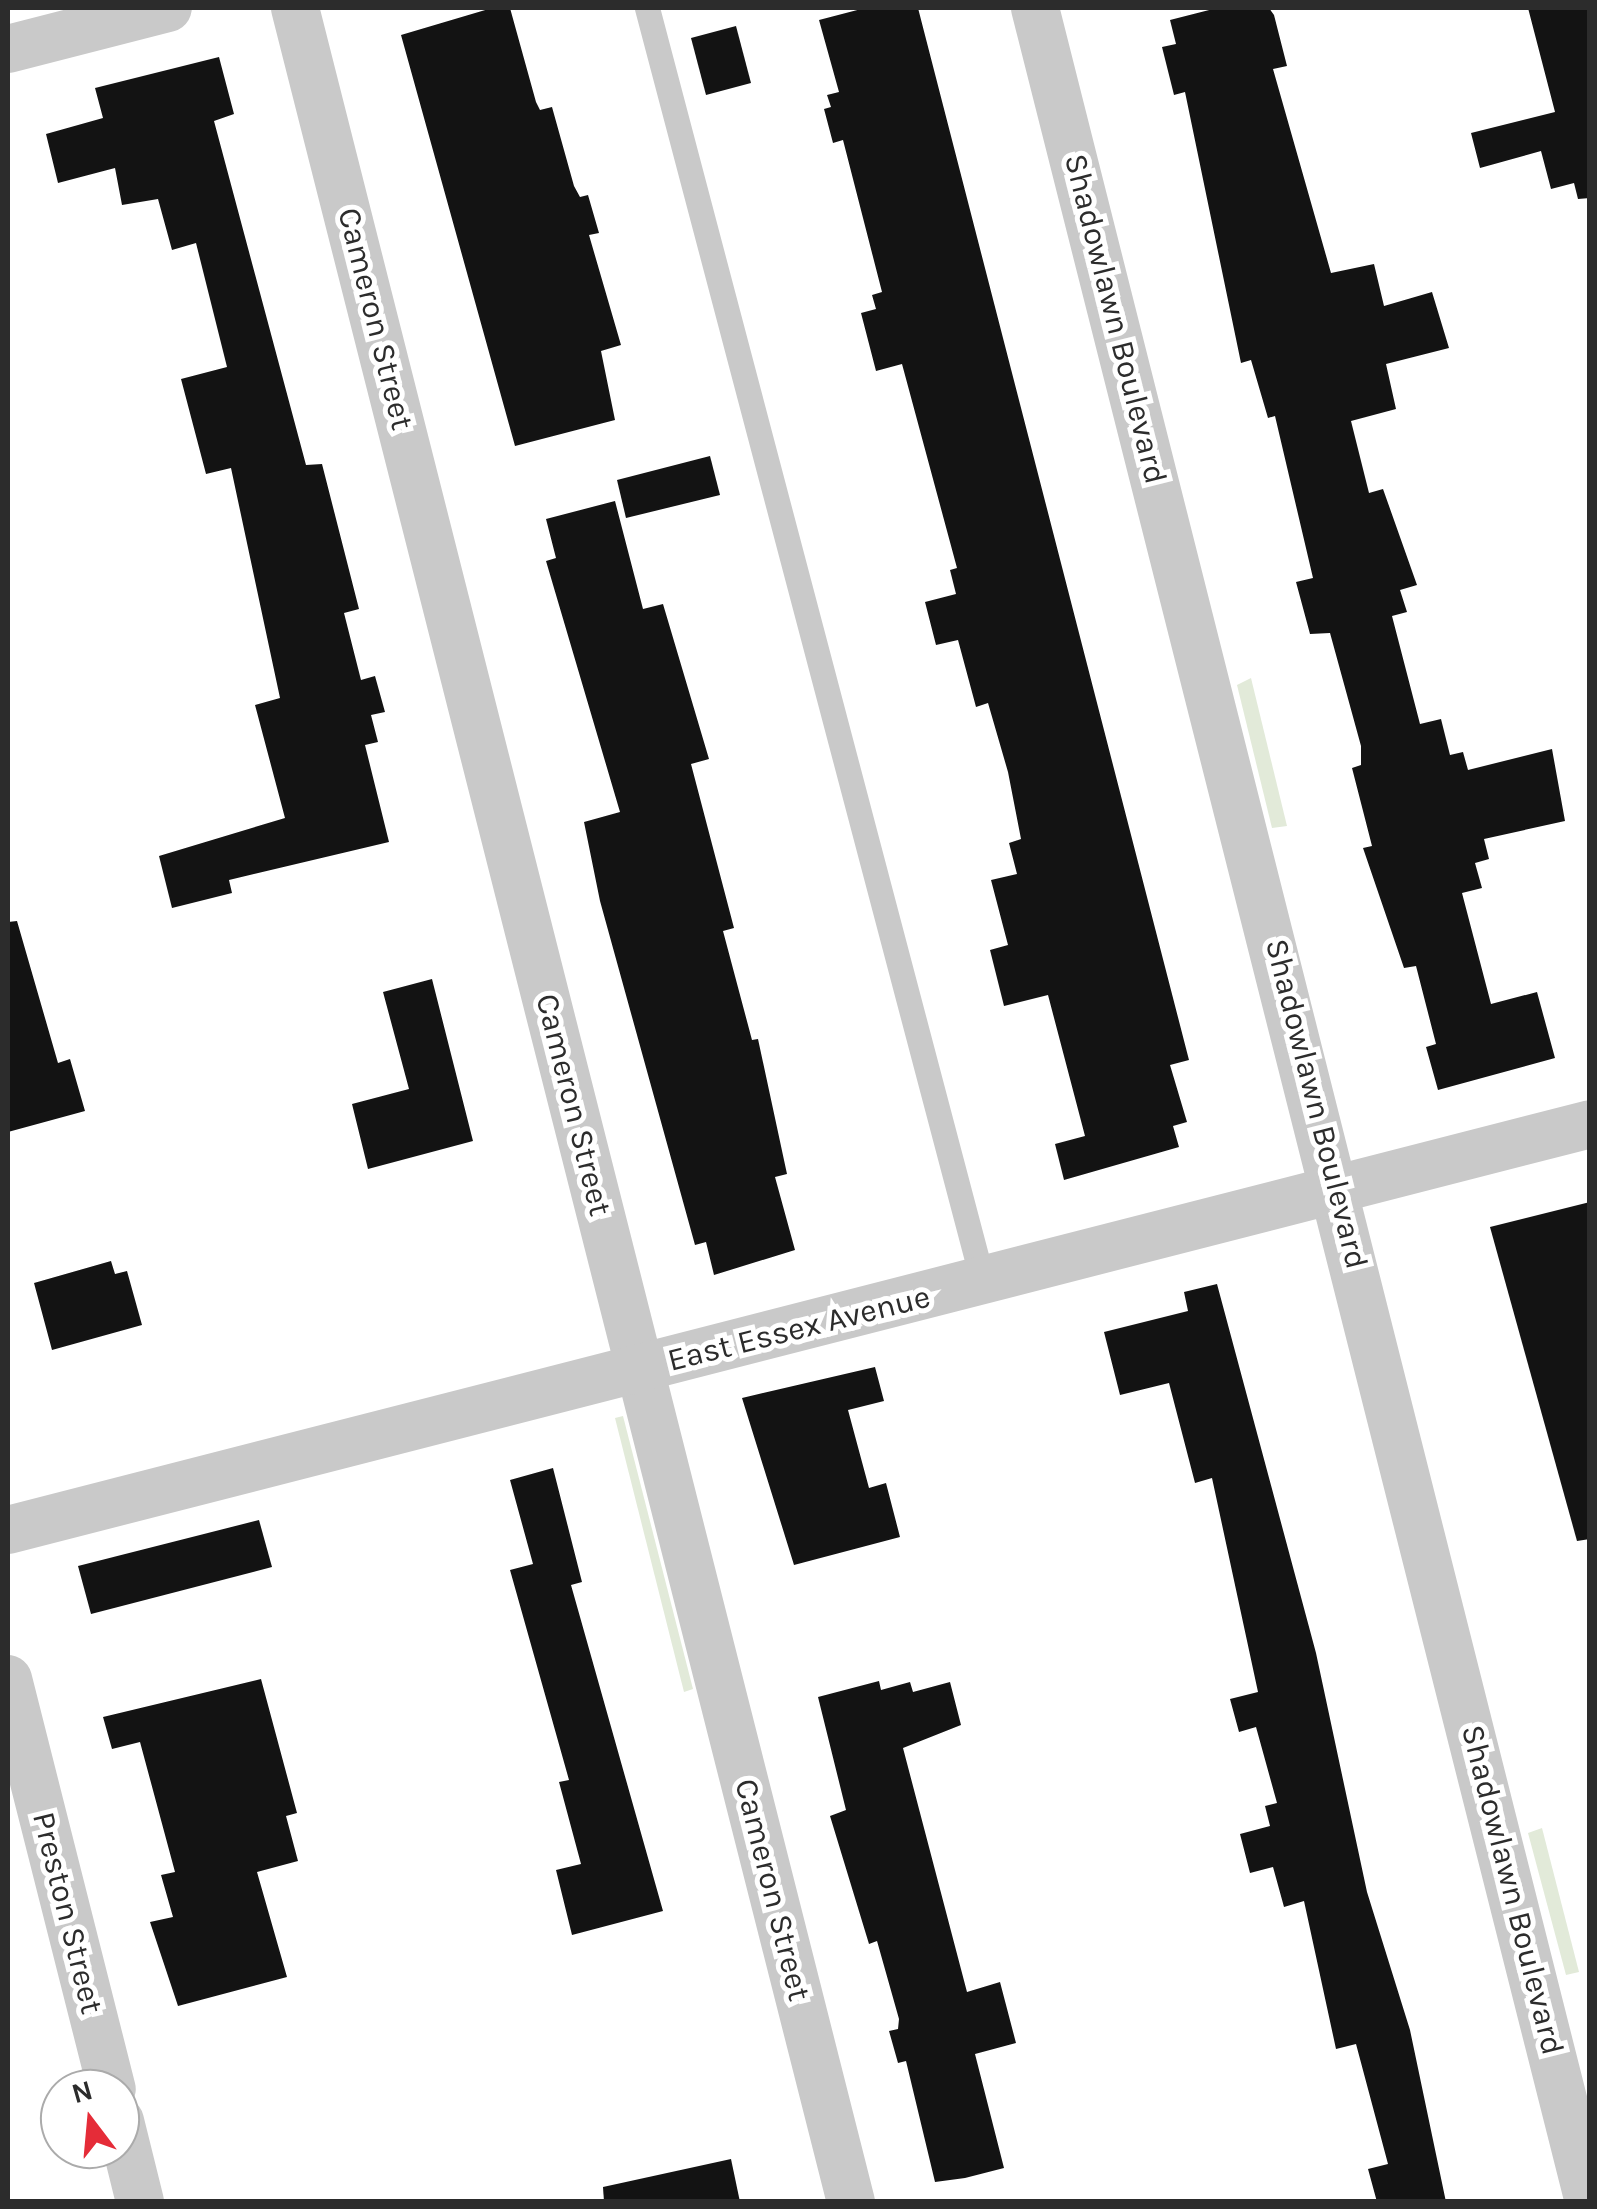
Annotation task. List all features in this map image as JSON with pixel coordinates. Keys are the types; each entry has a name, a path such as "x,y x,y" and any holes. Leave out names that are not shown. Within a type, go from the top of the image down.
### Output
{"street":[{"path":"8,49 168,8"},
{"name":"Cameron Street","path":"295,8 852,2202"},
{"name":"Shadowlawn Boulevard","path":"1035,8 1337,1188 1589,2202"},
{"name":"East Essex Avenue","path":"8,1530 1590,1124"},
{"name":"Preston Street","path":"8,1679 107,2069"},
{"path":"132,2169 140,2202"}],"lane":[{"path":"648,8 983,1282"}],"green space":[{"path":"1251,678 1287,826 1272,828 1237,685"},
{"path":"623,1416 693,1689 684,1692 615,1418"},
{"path":"1542,1828 1579,1972 1566,1975 1528,1833"}],"building":[{"path":"492,8 510,8 536,102 540,110 552,107 574,186 580,197 588,195 599,233 589,235 621,345 601,351 615,420 515,446 401,35"},
{"path":"865,8 918,8 1189,1060 1170,1065 1187,1122 1173,1126 1179,1147 1064,1180 1055,1144 1085,1136 1048,995 1004,1006 990,950 1008,945 991,880 1017,874 1009,843 1021,839 1008,772 988,703 976,707 958,640 936,645 925,602 956,594 950,570 957,568 902,364 876,371 861,313 876,309 872,295 882,292 843,140 833,143 824,109 831,107 827,95 839,92 819,20"},
{"path":"1217,8 1269,8 1274,15 1287,66 1273,69 1331,273 1374,264 1384,306 1432,292 1449,348 1386,364 1396,409 1351,421 1369,493 1383,489 1417,585 1400,590 1407,612 1392,616 1420,724 1441,719 1450,755 1463,752 1468,770 1552,749 1565,821 1484,839 1489,859 1475,863 1482,888 1462,893 1491,1004 1537,992 1555,1058 1438,1090 1426,1047 1436,1044 1416,966 1404,968 1363,848 1372,846 1352,768 1361,765 1361,746 1330,633 1310,634 1296,582 1313,578 1275,416 1268,418 1251,360 1241,363 1185,92 1174,95 1162,47 1176,44 1170,20"},
{"path":"1528,8 1590,8 1590,198 1578,199 1574,183 1551,189 1541,151 1480,168 1471,133 1555,112"},
{"path":"736,26 751,83 706,95 691,38"},
{"path":"219,57 234,114 214,121 306,465 322,464 359,609 344,613 361,680 375,676 385,712 371,715 378,742 365,745 389,842 229,880 232,893 172,908 159,856 285,818 255,705 280,698 231,468 206,474 181,379 227,367 196,243 172,250 158,199 122,205 115,168 58,183 46,134 103,118 95,88"},
{"path":"710,456 720,495 626,518 617,480"},
{"path":"615,501 643,609 663,604 709,759 691,764 734,928 723,931 752,1040 758,1039 787,1174 775,1177 795,1250 714,1275 706,1242 695,1245 600,901 584,822 620,812 546,561 556,558 546,519"},
{"path":"17,921 58,1063 70,1059 85,1111 8,1132 8,922"},
{"path":"432,979 473,1141 368,1169 352,1104 409,1089 383,992"},
{"path":"1590,1202 1590,1539 1577,1541 1490,1227"},
{"path":"111,1261 115,1274 127,1271 142,1325 52,1350 34,1283"},
{"path":"1217,1284 1316,1653 1367,1892 1410,2030 1446,2202 1377,2202 1368,2169 1388,2164 1356,2044 1336,2049 1304,1901 1284,1907 1273,1867 1250,1873 1240,1834 1270,1826 1265,1806 1277,1803 1256,1727 1239,1732 1230,1699 1258,1692 1212,1478 1195,1483 1169,1383 1120,1395 1104,1332 1188,1311 1184,1292"},
{"path":"875,1367 884,1401 848,1410 869,1488 886,1483 900,1537 794,1565 742,1398"},
{"path":"553,1468 582,1582 571,1585 663,1911 572,1935 556,1870 581,1864 559,1782 569,1780 510,1570 533,1564 510,1480"},
{"path":"259,1520 272,1567 91,1614 78,1566"},
{"path":"261,1679 297,1813 286,1816 298,1861 257,1872 287,1977 178,2006 150,1922 173,1917 161,1875 175,1872 140,1742 112,1749 103,1717"},
{"path":"879,1681 881,1690 910,1682 913,1692 950,1682 961,1725 903,1748 967,1992 1000,1982 1016,2043 975,2054 1004,2168 965,2178 935,2182 906,2061 898,2063 889,2031 898,2029 899,2019 877,1941 869,1944 830,1816 846,1810 818,1697"},
{"path":"731,2159 740,2202 604,2202 603,2187"}]}
